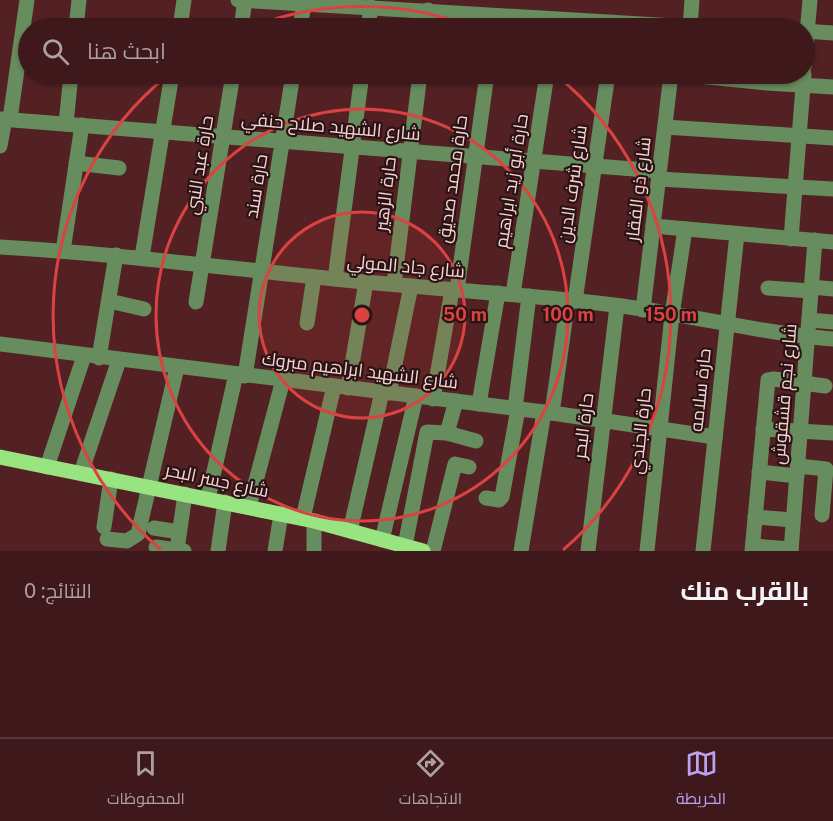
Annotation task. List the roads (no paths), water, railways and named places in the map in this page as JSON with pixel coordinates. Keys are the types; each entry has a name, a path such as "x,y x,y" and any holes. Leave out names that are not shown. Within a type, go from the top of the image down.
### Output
{"main road":[{"name":"شارع جسر البحر","path":"0,457 281,513 350,531 383,543 423,551"}],"street":[{"path":"24,18 27,0"},
{"path":"77,18 79,0"},
{"path":"181,18 184,0"},
{"path":"238,0 371,7 420,7 478,18"},
{"path":"242,18 245,0"},
{"path":"685,18 692,0"},
{"path":"808,18 810,0"},
{"path":"302,18 304,4"},
{"path":"369,18 371,7"},
{"path":"815,32 833,33"},
{"path":"0,146 18,49"},
{"path":"815,82 833,87"},
{"path":"66,124 70,84"},
{"path":"142,257 170,84"},
{"name":"حارة عبد النبي","path":"196,302 231,84"},
{"name":"حارة سند","path":"208,498 240,375 263,270 292,84"},
{"path":"334,279 361,84"},
{"name":"حارة الزهير","path":"394,284 419,84"},
{"name":"حارة محمد صديق","path":"433,399 454,290 486,84"},
{"name":"حارة أبو زيد ابراهيم","path":"479,404 506,294 534,162 546,84"},
{"name":"شارع شرف الدين","path":"520,551 572,300 606,84"},
{"name":"شارع ذو الفقار","path":"643,310 670,84"},
{"path":"790,239 803,84"},
{"name":"شارع الشهيد صلاح حنفي","path":"5,119 833,189"},
{"path":"63,250 82,125"},
{"path":"665,127 833,138"},
{"path":"76,163 119,168"},
{"path":"653,226 833,242"},
{"name":"حارة الجندي","path":"647,551 672,315 685,229"},
{"name":"حارة سلامه","path":"703,551 737,234"},
{"name":"شارع نجم قشقوش","path":"791,550 815,240"},
{"name":"شارع جاد المولي","path":"0,247 142,257 314,277 572,300 727,325 833,339"},
{"path":"47,466 92,357 108,301 116,255"},
{"path":"307,323 314,277"},
{"path":"314,551 309,520 366,282"},
{"path":"350,531 411,286"},
{"path":"768,288 833,289"},
{"path":"486,498 499,500 502,497 517,409 529,296"},
{"path":"108,301 144,309"},
{"name":"حارة البحر","path":"588,551 617,306"},
{"path":"809,320 833,322"},
{"name":"شارع الشهيد ابراهيم مبروك","path":"0,344 456,401 715,437"},
{"path":"81,473 119,360"},
{"path":"111,479 105,533 128,541 136,537 177,367"},
{"path":"791,550 753,548 767,383 774,379 825,386"},
{"path":"249,507 283,380"},
{"path":"383,543 416,396"},
{"path":"447,433 456,401"},
{"path":"763,429 833,433"},
{"path":"405,546 427,432 447,433 476,441"},
{"path":"433,551 455,464 469,467"},
{"path":"759,472 826,469 822,515"},
{"path":"156,547 180,550 179,532 185,494"},
{"path":"218,551 225,501"},
{"path":"275,551 281,513"},
{"path":"755,517 794,520"},
{"path":"154,528 179,532"}]}
